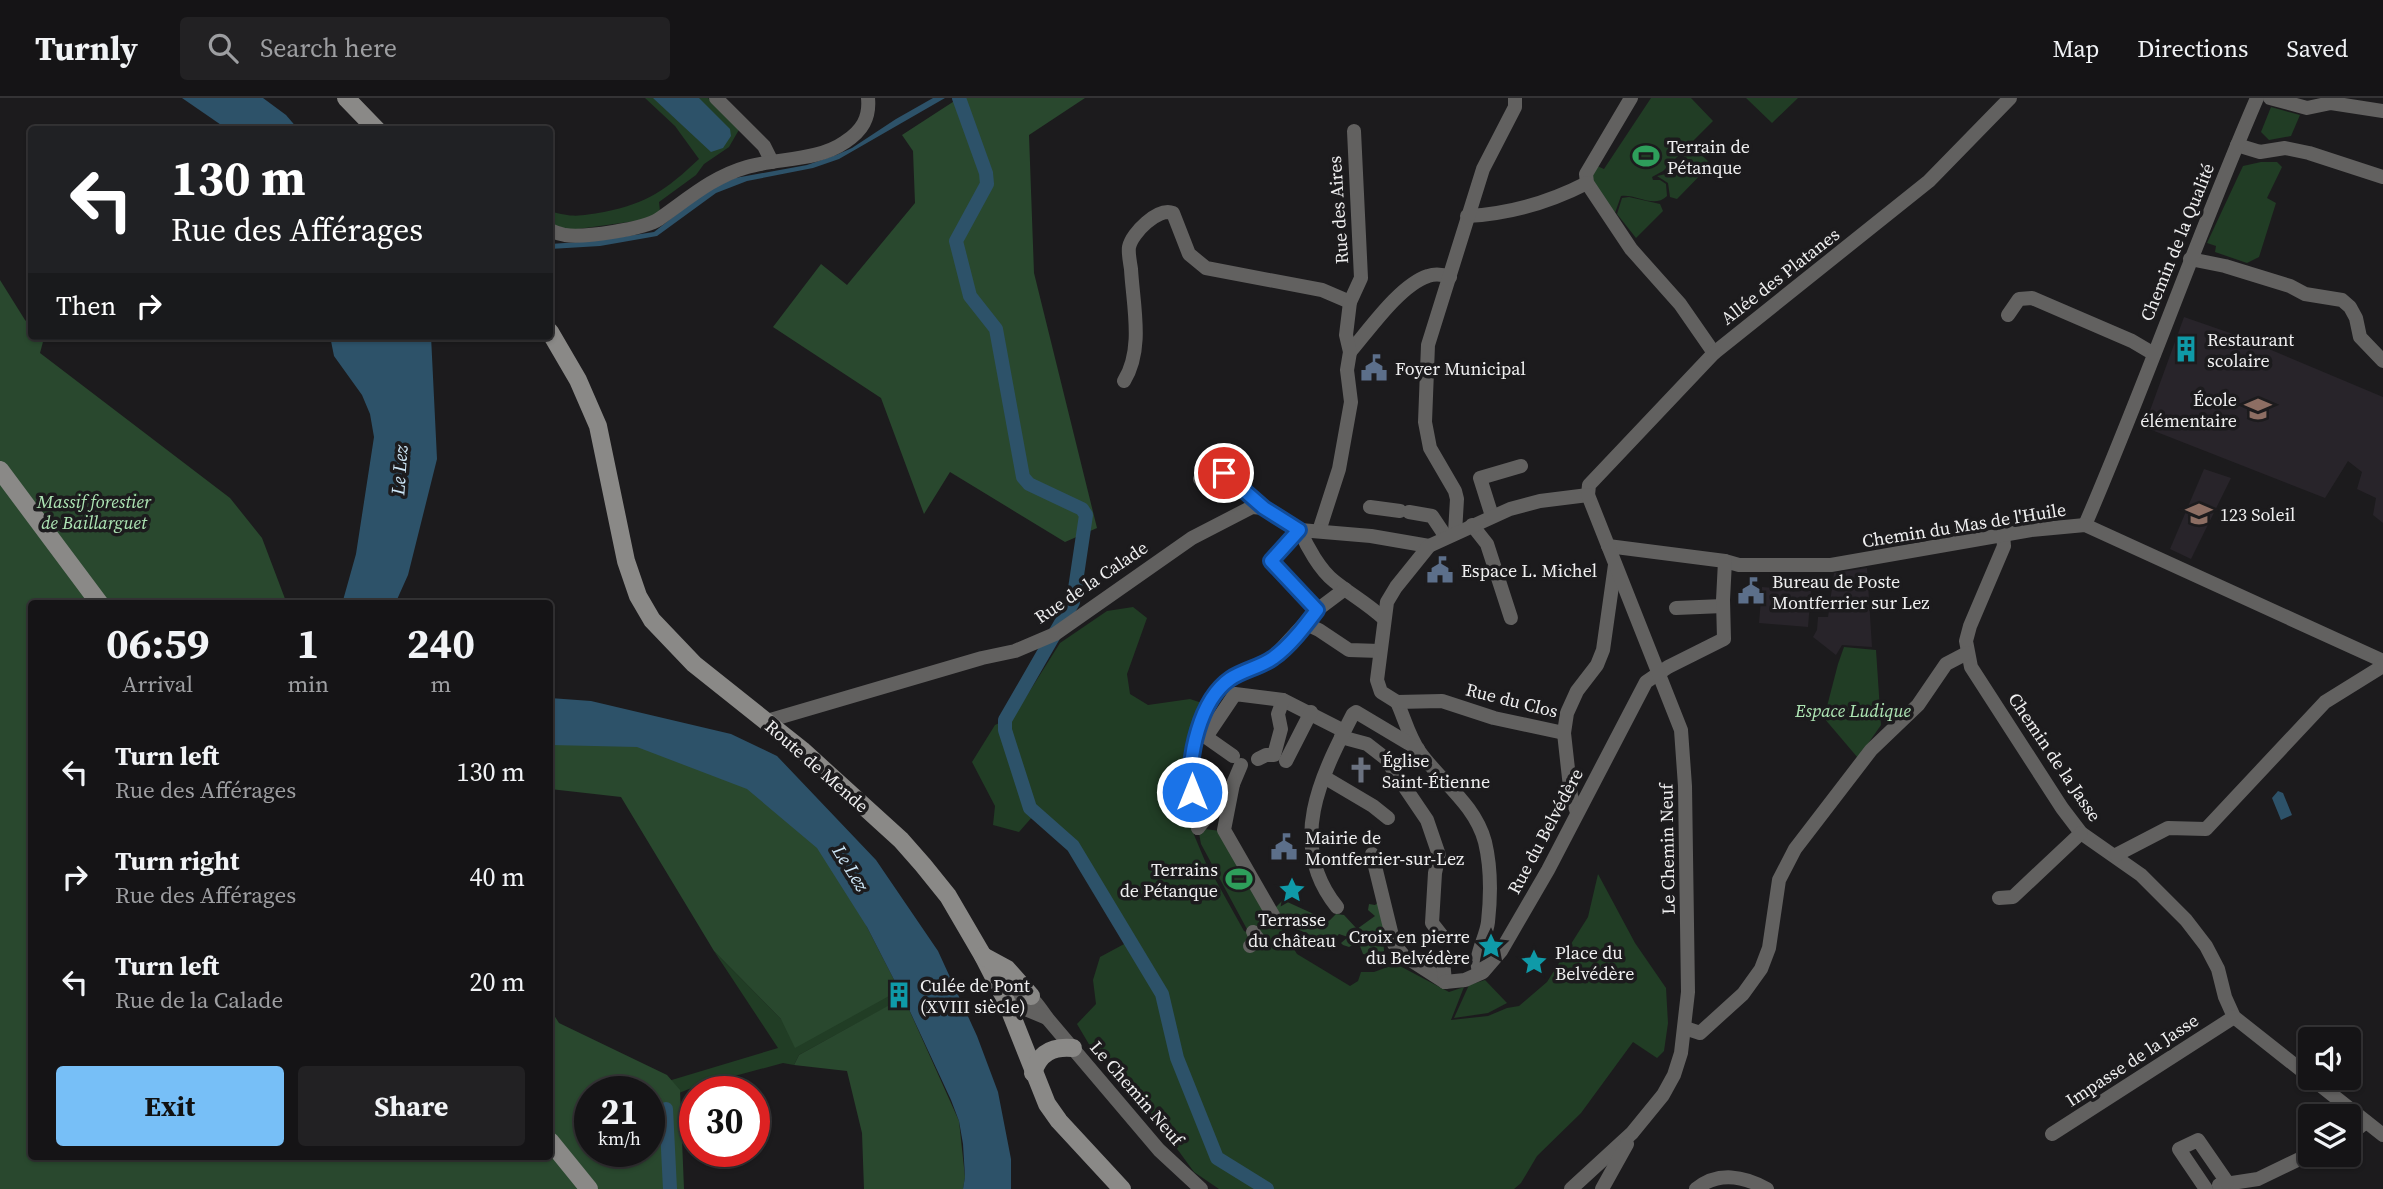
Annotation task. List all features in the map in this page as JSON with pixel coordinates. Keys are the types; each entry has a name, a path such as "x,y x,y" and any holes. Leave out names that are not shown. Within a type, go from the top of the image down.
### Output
{"street":[{"path":"346,98 373,126"},
{"path":"716,98 764,146 772,162"},
{"path":"553,231 565,235 582,235 649,225 695,191 715,180 747,167 825,151 844,143 859,131 867,118 868,98"},
{"path":"1450,535 1457,499 1430,448 1425,422 1428,345 1483,169 1515,107 1516,98"},
{"path":"1631,98 1586,174 1587,183 1631,249 1680,304 1714,353"},
{"name":"Allée des Platanes","path":"1583,495 1589,485 1714,353 1930,181 2010,98"},
{"name":"Chemin de la Qualité","path":"2085,525 2125,433 2190,259 2257,98"},
{"path":"2270,98 2307,108 2331,103 2383,111"},
{"name":"Rue des Aires","path":"1319,531 1339,469 1350,417 1347,370 1350,352 1346,335 1350,302 1361,278 1354,131"},
{"path":"2237,145 2260,152 2285,148 2309,153 2383,177"},
{"path":"1467,216 1522,209 1587,183"},
{"path":"1124,381 1130,371 1136,344 1129,245 1142,227 1167,211 1173,213 1189,254 1206,268 1322,290 1350,302"},
{"path":"2190,259 2225,266 2305,294 2342,300 2356,317 2360,337 2383,361"},
{"path":"1350,352 1395,301 1418,280 1440,274 1450,276"},
{"name":"Chemin de la Qualité","path":"2008,315 2019,299 2032,299 2132,341 2154,354"},
{"name":"Route de Mende","path":"553,336 578,380 598,426 626,561 641,602 652,620 679,651 706,675 802,750 901,840 948,897 983,956 1004,997 1033,1073 1051,1111 1122,1189"},
{"path":"1492,516 1480,478 1521,466"},
{"path":"0,470 97,600"},
{"path":"1200,479 1212,472 1224,473 1264,508 1300,530 1331,579 1366,602 1383,618"},
{"path":"1372,854 1394,944 1403,956 1444,982 1465,980 1480,973 1477,963 1487,932 1490,896 1484,838 1462,800 1418,749 1397,702 1378,689 1383,618 1391,594 1429,546 1492,516 1528,503 1583,495"},
{"name":"Le Chemin Neuf","path":"1571,1189 1632,1133 1663,1095 1674,1075 1685,1028 1688,992 1683,749 1677,716 1608,546 1583,495"},
{"name":"Rue de la Calade","path":"767,721 982,658 1016,651 1055,634 1192,538 1252,506 1264,508"},
{"path":"1370,507 1432,516 1450,535"},
{"path":"1472,525 1487,544 1511,618"},
{"name":"Chemin du Mas de l'Huile","path":"1608,546 1739,565 1831,565 2003,535 2085,525 2383,663"},
{"path":"1317,610 1271,561 1300,530 1371,536 1429,546"},
{"path":"1685,1028 1700,1033 1743,994 1761,969 1769,948 1779,880 1795,849 1871,750 1918,705 1945,664 1967,653 1966,641 1970,626 2004,546 2003,535"},
{"path":"1659,672 1724,639 1726,561"},
{"name":"Rue du Clos","path":"1397,702 1442,701 1494,718 1564,733 1567,713 1577,691 1597,665 1602,650 1615,565"},
{"path":"1233,784 1198,828 1191,784 1192,760 1216,690 1241,672 1272,659 1317,610 1345,589"},
{"path":"1676,608 1723,606"},
{"path":"1306,624 1349,650 1380,651"},
{"name":"Chemin de la Jasse","path":"1967,653 1971,667 2081,833 2141,874 2186,920 2206,946 2218,969 2225,997 2234,1017"},
{"path":"2116,855 2168,828 2206,829 2325,702 2383,663"},
{"name":"Rue du Belvédère","path":"1480,973 1493,962 1515,928 1642,688 1659,672"},
{"path":"1201,734 1236,694 1283,700 1311,712 1342,734 1367,744 1385,758 1427,820 1439,855 1435,873 1432,923 1443,937"},
{"path":"1258,759 1274,755 1281,729 1278,713 1283,700"},
{"path":"1286,761 1311,712"},
{"path":"1337,907 1321,886 1313,850 1311,821 1324,776 1342,734 1353,714 1360,714 1418,749"},
{"path":"1564,733 1571,796 1577,812"},
{"path":"1201,734 1237,761 1224,830 1274,917"},
{"path":"1324,776 1388,818"},
{"path":"1999,898 2013,897 2081,833"},
{"path":"983,956 1007,969 1031,996"},
{"path":"1443,960 1444,982"},
{"path":"1004,997 1016,991 1031,996"},
{"name":"Le Chemin Neuf","path":"1031,996 1159,1150 1201,1189"},
{"name":"Le Chemin Neuf","path":"1004,997 1047,1018"},
{"path":"2234,1017 2383,1135"},
{"name":"Impasse de la Jasse","path":"2052,1134 2234,1017"},
{"path":"1033,1073 1037,1061 1046,1053 1061,1047 1073,1048"},
{"path":"2361,1126 2366,1122"},
{"path":"1602,1189 1632,1133"},
{"path":"2227,1182 2199,1140 2179,1149 2207,1189 2227,1182 2258,1179 2298,1160"},
{"path":"553,1145 589,1189"},
{"path":"1696,1189 1709,1180 1723,1177 1747,1181 1767,1189"}],"shaded area":[{"name":"École élémentaire","path":"2184,317 2233,334 2383,397 2383,523 2373,515 2376,498 2357,489 2362,472 2348,461 2325,498 2144,427"},
{"name":"123 Soleil","path":"2204,469 2231,478 2191,559 2170,549"},
{"path":"1867,568 1872,647 1842,645 1836,655 1813,637 1817,630 1818,617 1828,617 1834,573"},
{"path":"1762,587 1811,591 1808,627 1759,623"}],"green space":[{"path":"645,98 708,98 740,128 729,147 659,202 660,211 650,219 571,230 553,226 553,212 582,215 619,208 656,194 676,179 699,159 675,126"},
{"path":"959,98 1085,98 1029,135 1034,273 1097,528 1065,542 950,472 924,514 881,398 773,327 821,264 847,285 915,203 913,151 902,135"},
{"name":"Terrain de Pétanque","path":"1651,98 1691,98 1713,121 1663,171 1652,177 1653,180 1666,184 1667,196 1662,200 1651,201 1621,196 1615,213 1590,180 1597,166 1604,169"},
{"path":"1746,98 1798,98 1772,123"},
{"path":"2271,107 2300,115 2291,136 2269,140 2261,132"},
{"path":"1693,147 1711,164 1677,199 1670,197 1668,183 1657,176 1666,174"},
{"path":"2277,162 2282,167 2267,198 2276,203 2259,257 2247,263 2215,252 2216,246 2207,243 2243,166"},
{"path":"1622,198 1660,204 1663,211 1636,238 1617,214"},
{"name":"Massif forestier de Baillarguet","path":"0,280 28,323 28,340 43,340 40,353 230,498 262,538 285,600 28,600 28,1160 553,1160 553,1014 559,1023 667,1075 679,1089 679,1167 683,1167 684,1189 0,1189"},
{"path":"1133,607 1147,618 1127,674 1130,694 1148,705 1190,699 1202,703 1192,731 1192,830 1205,861 1244,931 1249,933 1201,844 1198,828 1220,831 1297,954 1350,986 1358,981 1361,972 1374,972 1396,964 1449,992 1464,987 1451,1020 1488,1016 1519,1006 1547,982 1588,917 1598,874 1635,943 1666,988 1668,1023 1664,1051 1657,1058 1633,1042 1581,1113 1537,1156 1521,1183 1514,1189 1219,1189 1194,1172 1137,1094 1093,1051 1077,1024 1096,1004 1093,980 1100,957 1126,943 1068,847 1033,816 1019,832 993,825 995,806 972,762 995,725 1014,716 1060,643 1107,611"},
{"name":"Espace Ludique","path":"1844,647 1876,650 1881,725 1858,758 1824,718"},
{"path":"553,731 643,735 768,788 850,885 867,927 907,1005 959,1121 965,1177 963,1189 864,1189 862,1133 847,1071 794,1065 799,1055 893,1003 889,996 795,1048 781,1019 714,951 621,797 553,789"},
{"path":"1283,900 1329,921 1336,914 1344,915 1357,929 1375,916 1368,910 1369,904 1375,905 1381,900 1387,934 1383,937 1384,951 1378,957 1363,954 1360,946 1354,944 1349,947 1341,943 1348,937 1339,934 1332,941 1325,940 1298,929 1286,928 1277,919 1274,909"},
{"path":"714,951 781,1019 889,996 894,1003 799,1055 794,1065 783,1063 735,1076 685,1076 778,1048"},
{"path":"1485,980 1507,1003 1488,1013 1454,1018 1469,985"},
{"path":"679,1078 679,1093 669,1097 665,1082"}],"water":[{"path":"182,98 263,98 286,115 295,126 223,126"},
{"path":"653,98 699,98 730,129 731,136 723,148 711,152"},
{"path":"933,98 945,98 839,159 813,168 747,181 716,193 657,236 600,246 553,249 553,244 654,232 706,191 735,178 807,165 836,155 852,148"},
{"name":"Le Lez","path":"331,340 431,340 437,459 408,575 397,600 343,600 356,554 374,437 370,414 362,395 334,356"},
{"name":"Le Lez","path":"553,698 591,701 731,734 777,756 876,860 938,951 977,1036 998,1092 1011,1159 1011,1189 963,1189 963,1144 959,1121 951,1100 867,927 817,848 747,789 637,747 553,745"},
{"path":"2278,791 2283,793 2292,815 2281,820 2272,798"}],"waterway":[{"path":"959,98 986,173 987,184 956,241 970,296 996,329 1023,477 1029,484 1082,509 1086,515 1073,602 1005,720 1005,730 1030,808 1073,846 1162,994 1177,1058 1217,1158 1267,1189"},
{"path":"666,1109 670,1189"}],"place":[{"name":"Terrain de Pétanque","path":"1646,156"},
{"name":"Restaurant scolaire","path":"2186,349"},
{"name":"Foyer Municipal","path":"1374,368"},
{"name":"École élémentaire","path":"2258,409"},
{"name":"123 Soleil","path":"2199,514"},
{"name":"Espace L. Michel","path":"1440,570"},
{"name":"Bureau de Poste Montferrier sur Lez","path":"1751,591"},
{"name":"Église Saint-Étienne","path":"1361,770"},
{"name":"Mairie de Montferrier-sur-Lez","path":"1284,847"},
{"name":"Terrains de Pétanque","path":"1239,879"},
{"name":"Terrasse du château","path":"1292,890"},
{"name":"Croix en pierre du Belvédère","path":"1491,946"},
{"name":"Place du Belvédère","path":"1534,962"},
{"name":"Culée de Pont (XVIII siècle)","path":"899,995"}],"route":[{"path":"1192,792 1192,760 1197,731 1216,690 1241,672 1272,659 1317,610 1271,561 1299,530 1264,508 1224,473"}]}
